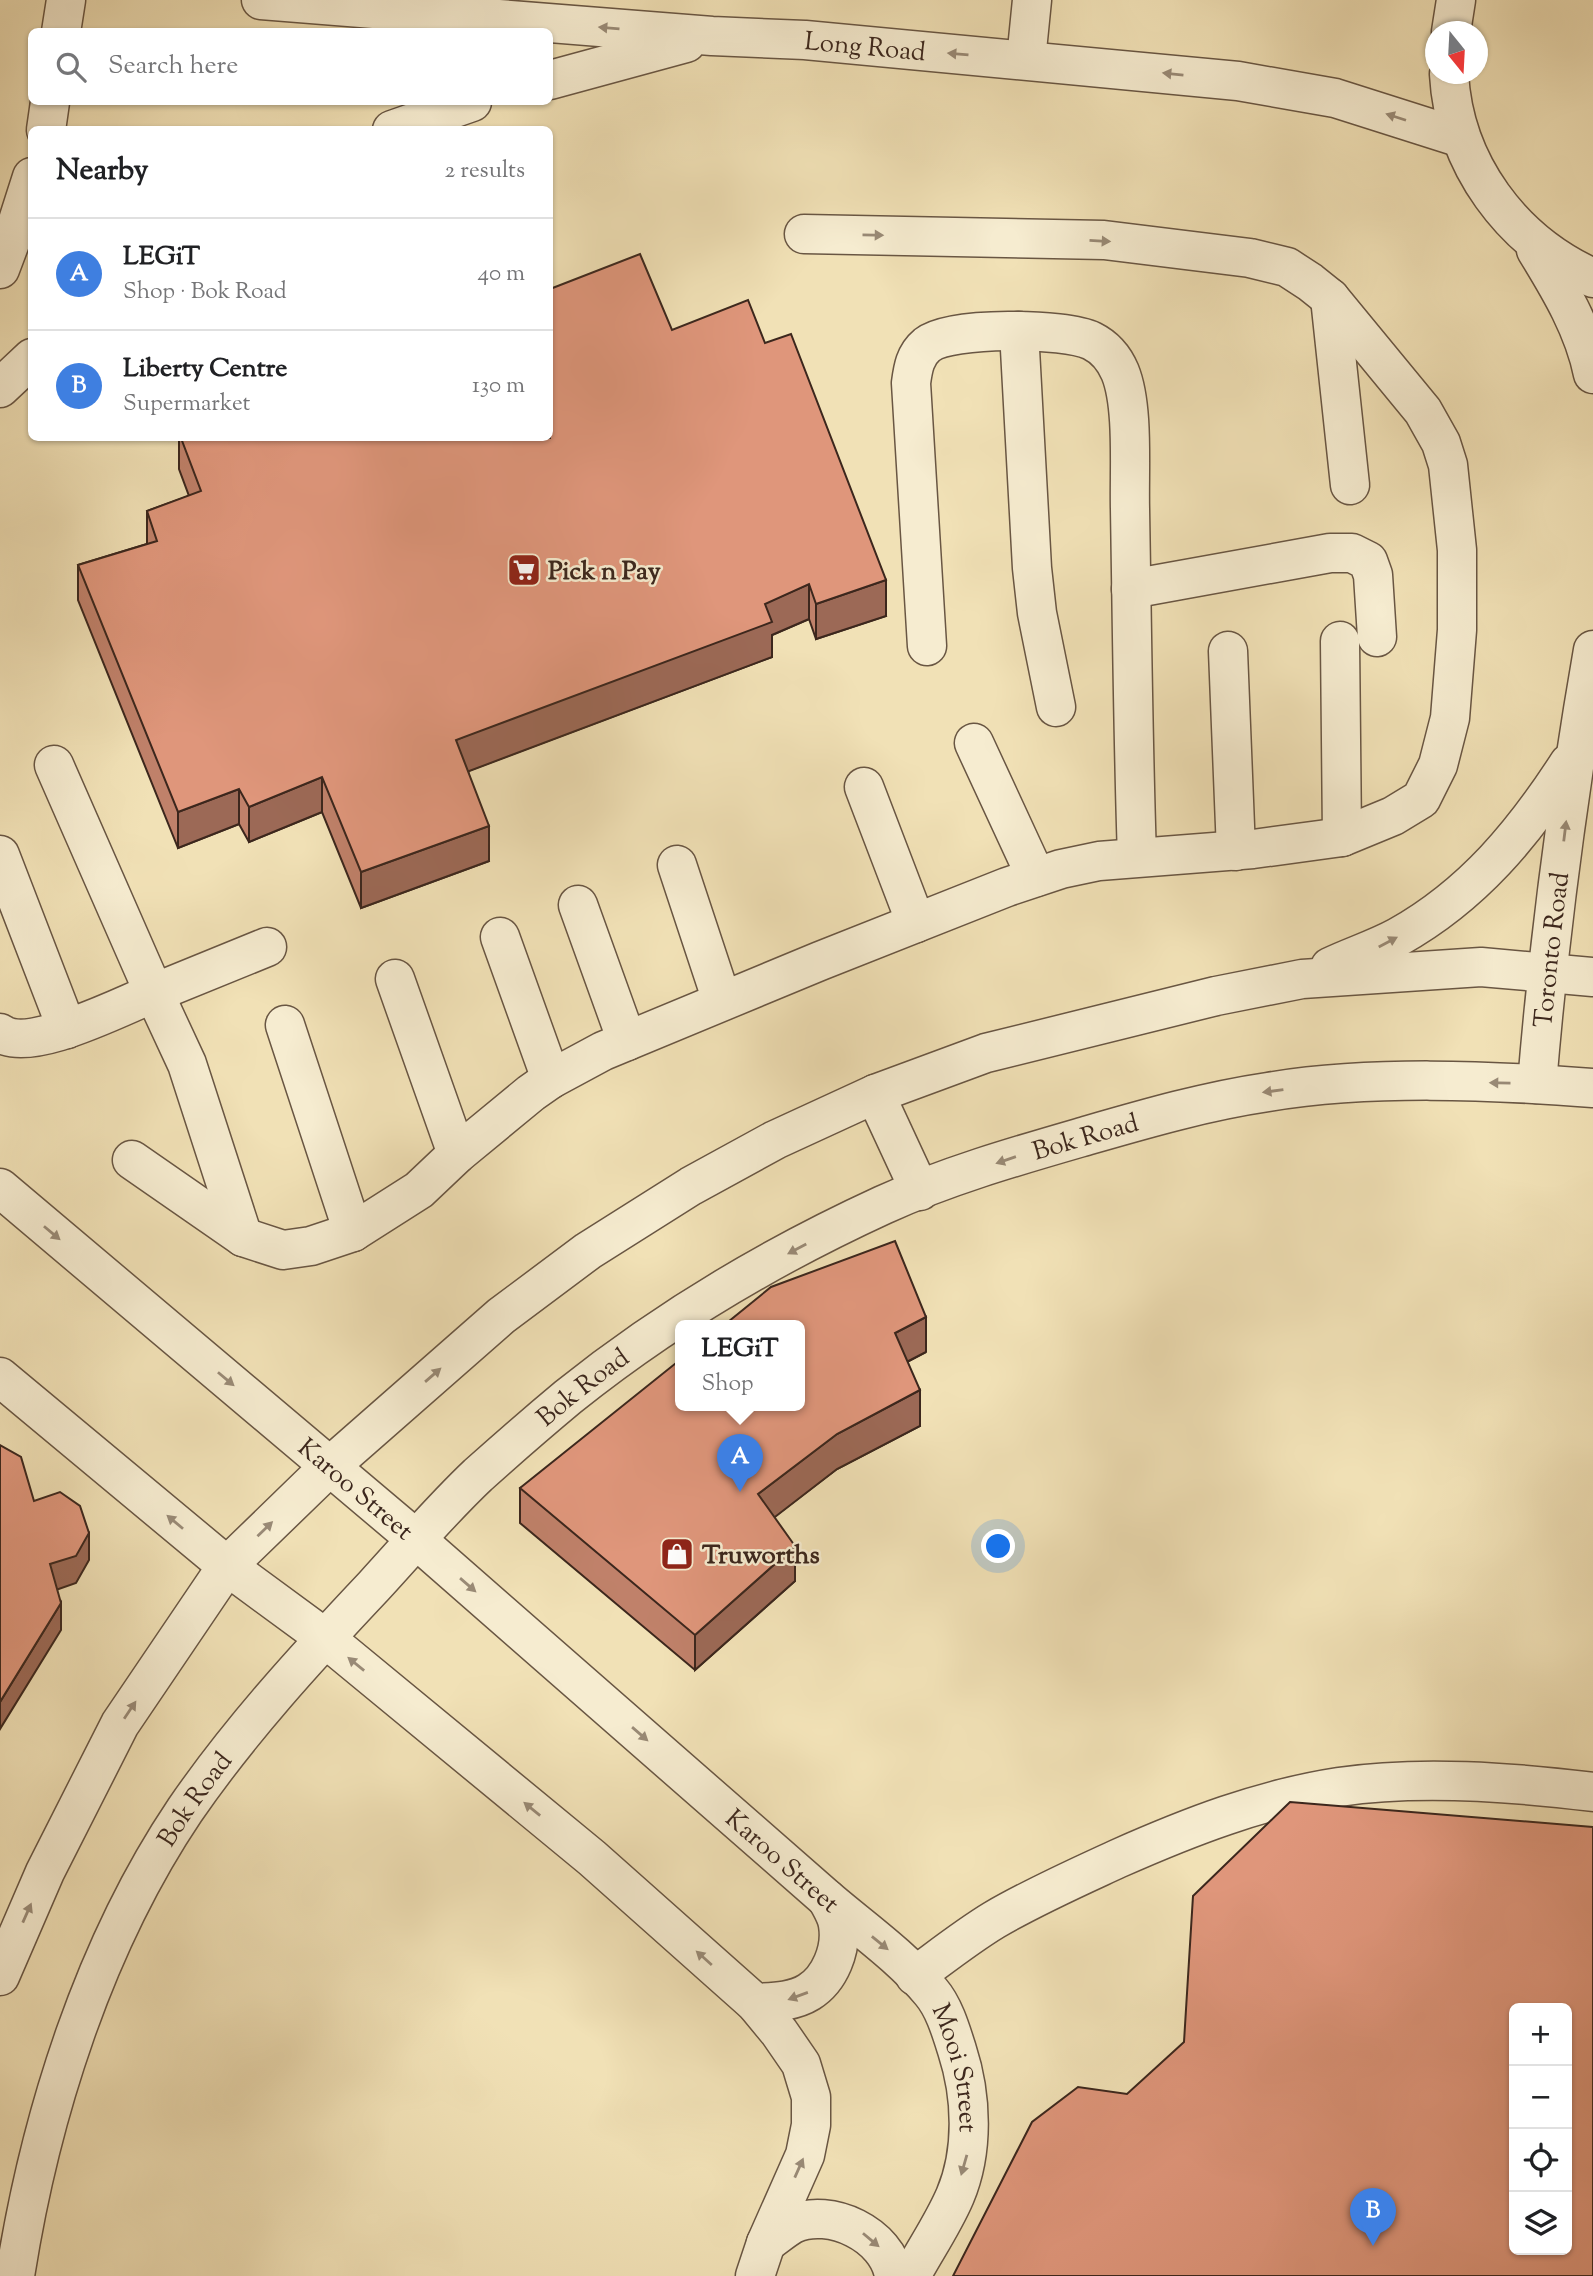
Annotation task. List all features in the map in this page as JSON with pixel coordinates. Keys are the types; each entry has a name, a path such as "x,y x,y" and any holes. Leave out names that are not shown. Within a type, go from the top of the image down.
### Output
{"street":[{"path":"62,28 66,0"},
{"name":"Long Road","path":"261,0 712,36 805,40 1238,81 1335,98 1461,138"},
{"path":"1026,60 1032,0"},
{"path":"1453,21 1456,0"},
{"path":"553,79 712,36"},
{"path":"1450,84 1461,138 1478,175 1500,209 1529,239 1569,267 1593,278"},
{"path":"47,126 50,105"},
{"path":"403,126 463,105"},
{"path":"0,269 28,190"},
{"path":"132,1160 243,1237 283,1250 311,1246 353,1232 419,1190 457,1154 551,1079 603,1051 722,1001 1036,877 1099,861 1236,851 1342,837 1393,816 1421,799 1438,765 1451,705 1457,630 1457,550 1448,466 1441,443 1423,411 1330,299 1287,267 1236,256 1104,240 804,234"},
{"path":"1529,239 1564,295 1593,374"},
{"path":"1330,299 1350,485"},
{"path":"1019,331 1032,568 1037,613 1056,707"},
{"path":"926,646 911,383 913,363 926,346 940,337 1019,331 1062,333 1091,340 1108,351 1120,372 1128,418 1131,676 1137,858"},
{"path":"0,388 28,362"},
{"path":"1131,589 1330,553 1352,553 1368,561 1373,576 1358,639 1342,837"},
{"name":"Toronto Road","path":"1537,1084 1547,972 1575,754 1593,650"},
{"path":"1228,651 1236,851"},
{"path":"974,743 1036,877"},
{"path":"1302,979 1400,936 1426,920 1464,890 1521,833 1575,754"},
{"path":"54,765 187,1064 243,1237"},
{"path":"864,787 916,923"},
{"path":"0,855 67,1029"},
{"path":"677,865 722,1001"},
{"path":"578,905 627,1041"},
{"path":"500,937 551,1079"},
{"path":"0,1033 29,1040 52,1035 267,947"},
{"path":"0,1976 50,1860 120,1724 227,1566 329,1467 501,1316 588,1251 703,1179 775,1140 875,1094 998,1050 1202,999 1302,979 1481,967 1593,978"},
{"path":"395,979 457,1154"},
{"path":"285,1025 353,1232"},
{"name":"Bok Road","path":"680,1320 750,1274 886,1204 1013,1157 1190,1107 1271,1091 1367,1081 1537,1084 1593,1088"},
{"path":"875,1094 920,1191"},
{"name":"Karoo Street","path":"0,1188 417,1540 827,1899 838,1923 838,1950 827,1974 809,1993 783,2001 755,2003"},
{"name":"Bok Road","path":"15,2276 39,2150 60,2077 86,2006 137,1890 183,1814 232,1745 325,1638 475,1478 570,1396 675,1323"},
{"path":"0,1377 227,1566 325,1638 592,1858 755,2003 801,2064 811,2097 811,2125 805,2155 760,2260"},
{"path":"915,1976 993,1921 1066,1882 1181,1831 1257,1804 1340,1787 1423,1782 1531,1785 1593,1793"},
{"name":"Mooi Street","path":"827,1899 894,1955 933,1994 949,2026 962,2066 969,2113 968,2153 955,2196 911,2276"},
{"path":"760,2260 794,2224 824,2219 853,2226 878,2244 894,2276"}],"building":[{"path":"640,254 672,330 748,300 765,343 791,334 886,580 816,604 809,584 765,604 772,622 456,740 489,826 361,872 322,777 249,807 239,789 178,812 78,565 157,541 147,511 201,491 182,441 553,441 553,288"},
{"path":"895,1241 926,1317 895,1333 920,1390 837,1434 758,1494 795,1546 695,1635 520,1488 675,1364 675,1411 805,1411 805,1320 730,1320 771,1287"},
{"path":"0,1445 21,1457 34,1501 60,1492 80,1506 89,1533 76,1556 50,1564 61,1603 0,1702"},
{"path":"1290,1802 1593,1827 1593,2276 953,2276 1032,2122 1078,2087 1127,2094 1184,2042 1193,1896"}],"place":[{"name":"Pick n Pay","path":"524,570"},
{"name":"LEGiT","path":"740,1492"},
{"name":"Truworths","path":"677,1554"},
{"name":"Liberty Centre","path":"1373,2246"}]}
